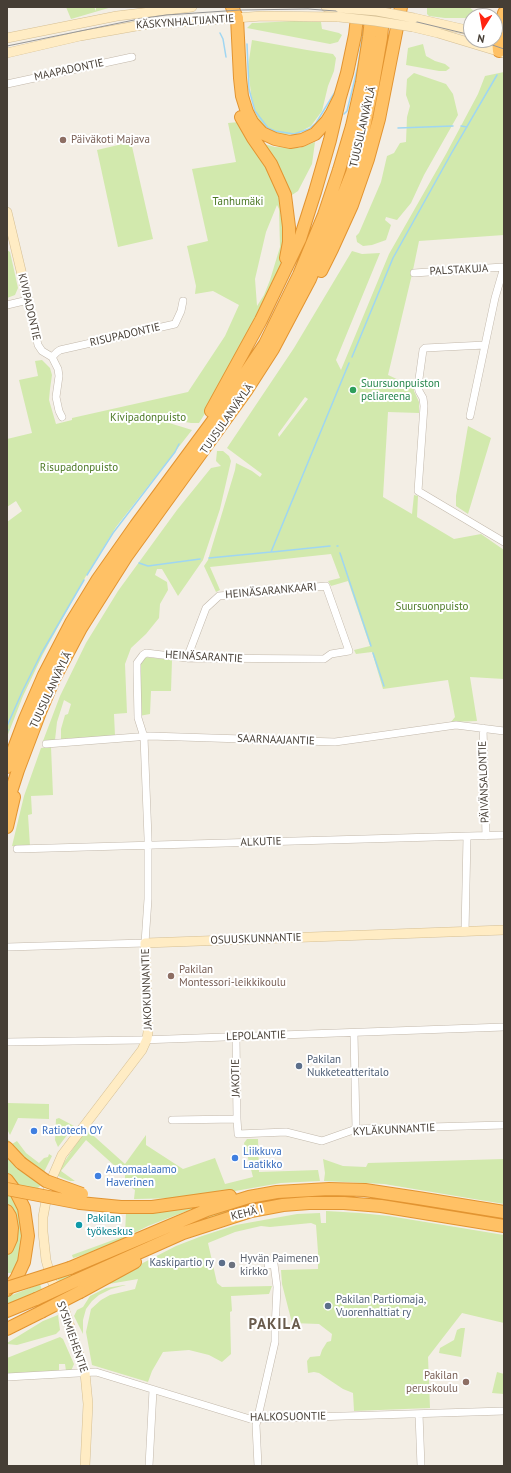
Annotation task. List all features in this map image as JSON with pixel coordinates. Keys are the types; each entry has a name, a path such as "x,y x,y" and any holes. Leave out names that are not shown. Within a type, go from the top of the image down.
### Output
{"highway":[{"path":"162,489 171,469 209,415 228,382 278,287 300,239 330,140 347,73 355,34 358,7"},
{"name":"TUUSULANVÄYLÄ","path":"7,804 12,768 25,719 44,675 71,623 98,579 215,418 265,344 299,275 324,215 340,170 352,126 363,74 373,7"},
{"name":"TUUSULANVÄYLÄ","path":"12,768 40,712 54,679 96,603 126,557 235,408 273,349 310,280 352,173 364,128 373,84 381,38 384,7"},
{"path":"273,349 298,314 332,249 352,206 368,159 379,119 401,11"},
{"path":"232,13 242,96 247,112 262,133 283,141 296,141 307,138 315,134 327,121 340,97"},
{"path":"232,13 232,78 238,110 252,138 271,164 285,195 288,212 289,242 286,261 278,287"},
{"path":"503,23 504,13"},
{"path":"7,826 14,798 12,768"},
{"path":"7,1148 21,1163 46,1181 81,1199"},
{"path":"7,1180 16,1192 24,1208 28,1236 24,1262 16,1279 7,1289"},
{"path":"7,1189 81,1199 122,1202 184,1203 256,1192 309,1189"},
{"name":"KEHÄ I","path":"7,1289 70,1268 221,1205 256,1196 309,1189 348,1189 382,1192 504,1212"},
{"name":"KEHÄ I","path":"77,1287 137,1261 210,1224 252,1211 283,1205 344,1203 381,1206 504,1226"},
{"path":"7,1211 10,1216 12,1228 11,1239 7,1248"},
{"path":"7,1311 36,1299 77,1287"},
{"path":"7,1329 41,1312 77,1287"}],"street":[{"name":"KÄSKYNHALTIJANTIE","path":"7,38 117,16 192,7"},
{"name":"KÄSKYNHALTIJANTIE","path":"326,7 340,13 375,21 463,37"},
{"name":"KÄSKYNHALTIJANTIE","path":"7,53 80,36 133,26 232,13 284,15 377,11 463,29"},
{"name":"MAAPADONTIE","path":"7,84 132,57"},
{"name":"KIVIPADONTIE","path":"7,212 10,243 28,300 38,345 42,351 52,357 60,376 56,397 58,411 62,417"},
{"path":"470,416 504,267"},
{"name":"PALSTAKUJA","path":"414,273 504,267"},
{"path":"7,305 28,300"},
{"name":"RISUPADONTIE","path":"52,357 60,350 175,324 182,311 183,300"},
{"path":"485,345 425,348 423,350 418,386 419,391 424,398 418,491 504,542"},
{"name":"HEINÄSARANKAARI","path":"187,658 206,608 219,596 326,586 349,651"},
{"name":"HEINÄSARANTIE","path":"144,737 138,718 137,663 142,655 146,654 187,658 324,660 331,654 349,651"},
{"name":"SAARNAAJANTIE","path":"46,744 150,736 335,742 456,725 504,731"},
{"name":"PÄIVÄNSALONTIE","path":"483,728 486,836"},
{"name":"JAKOKUNNANTIE","path":"52,1281 46,1260 43,1232 46,1196 52,1176 67,1147 142,1050 147,1039 145,943 148,899 148,845 144,737"},
{"name":"ALKUTIE","path":"17,849 504,835"},
{"path":"465,932 467,836"},
{"name":"OSUUSKUNNANTIE","path":"7,947 504,930"},
{"name":"LEPOLANTIE","path":"7,1042 354,1033 504,1027"},
{"path":"354,1033 356,1130"},
{"name":"JAKOTIE","path":"236,1036 238,1134"},
{"path":"172,1120 237,1119"},
{"name":"KYLÄKUNNANTIE","path":"238,1134 286,1132 322,1141 356,1130 504,1125"},
{"path":"258,1466 256,1425 275,1342 277,1287 274,1264 268,1265"},
{"name":"SYSIMIEHENTIE","path":"52,1281 64,1308 86,1373 88,1404 85,1466"},
{"name":"HALKOSUONTIE","path":"7,1377 99,1373 250,1419 504,1410"},
{"path":"149,1466 153,1390"},
{"path":"419,1414 421,1466"}],"green space":[{"path":"66,7 94,7 96,11 96,7 112,7 71,19"},
{"path":"427,7 470,8 463,8 463,18 445,18 429,16 427,14"},
{"path":"294,21 321,22 322,29 342,35 338,42 330,44 247,28 252,23"},
{"path":"252,40 333,54 336,58 334,71 328,86 322,111 311,126 296,134 282,135 268,131 257,117 251,94 248,67"},
{"path":"423,44 426,56 445,64 450,68 446,71 439,71 406,65 408,48"},
{"name":"Suursuonpuisto","path":"504,72 504,235 419,241 388,375 414,387 414,391 419,402 419,413 388,412 383,497 412,514 414,495 418,496 417,517 454,539 481,534 504,550 504,679 470,677 477,721 451,722 455,717 448,680 383,689 372,652 356,654 354,650 370,646 348,581 331,586 328,581 340,578 331,554 210,567 220,590 216,592 204,566 208,560 236,463 260,477 262,474 227,448 294,348 352,251 362,254 380,253 336,360 341,370 389,254 446,154 478,94 485,76","holes":["305,397 308,399 279,437 278,434"]},
{"path":"414,73 446,84 453,94 458,115 424,175 411,203 397,220 386,217 385,220 391,225 386,240 372,245 363,246 357,242 356,236 359,233 381,182 387,156 394,153 400,143 406,142 407,117 410,106 406,95 407,79"},
{"path":"239,122 260,153 283,202 285,245 281,263 274,281 216,396 199,423 169,419 166,422 192,430 116,527 86,576 43,654 23,696 7,737 7,522 22,511 16,501 7,507 7,439 32,433 19,380 38,376 35,361 42,360 50,368 52,375 49,400 56,424 72,420 72,418 188,392 225,336 239,305 213,291 195,294 196,286 187,246 208,241 192,169 236,162 228,123","holes":["277,205 279,209 280,247 270,280 264,295 257,306 255,279 266,232"]},
{"path":"131,142 153,239 118,247 97,150"},
{"path":"315,142 312,164 298,191 292,195 277,162 264,144 275,147 299,148"},
{"path":"7,250 10,252 18,288 15,295 7,298"},
{"path":"468,426 491,438 468,514 456,506 456,496"},
{"path":"217,451 223,451 229,456 231,461 220,509 203,560 178,596 162,569 157,569 155,575 167,582 168,590 160,604 159,618 146,634 131,648 125,664 127,713 114,714 115,736 61,739 61,729 65,715 68,714 71,704 64,700 57,722 55,740 43,741 60,696 86,643 118,591 177,510 211,468 221,466 216,461"},
{"path":"145,657 172,660 171,691 151,691 150,714 139,716 140,664"},
{"path":"51,747 53,795 31,796 32,814 28,815 30,846 12,846 24,796 41,748"},
{"path":"7,1103 49,1104 49,1119 18,1118 10,1135 7,1129"},
{"path":"59,1118 74,1126 58,1147 55,1140 56,1119"},
{"path":"86,1129 125,1164 146,1135 146,1145 183,1169 215,1158 225,1184 253,1177 244,1143 247,1139 258,1139 259,1172 318,1170 320,1181 281,1183 212,1195 183,1198 134,1199 135,1190 125,1183 125,1175 86,1140 61,1171 75,1181 70,1181 57,1175"},
{"path":"7,1138 12,1144 17,1141 26,1153 39,1163 44,1158 48,1157 49,1154 52,1156 43,1174 7,1143"},
{"path":"7,1155 41,1182 41,1185 37,1189 18,1186 7,1174"},
{"path":"323,1159 343,1166 366,1167 368,1163 504,1159 504,1204 384,1184 324,1181 325,1173"},
{"path":"7,1195 16,1196 25,1228 16,1273 7,1273"},
{"path":"250,1203 251,1205 209,1218 181,1229 59,1283 58,1279 180,1227 228,1209"},
{"path":"205,1204 148,1226 87,1254 73,1258 72,1255 127,1235 125,1234 126,1212"},
{"path":"326,1211 389,1216 504,1235 504,1323 462,1313 428,1357 430,1408 354,1411 353,1393 343,1389 319,1373 308,1373 307,1361 310,1357 320,1356 327,1342 331,1341 332,1334 319,1324 292,1323 282,1284 281,1270 318,1269 316,1225 311,1223 270,1227 261,1226 235,1232 208,1243 217,1283 222,1287 272,1286 269,1294 231,1296 231,1354 222,1362 209,1355 189,1350 163,1352 152,1371 148,1382 92,1365 86,1332 91,1309 101,1300 110,1295 135,1289 138,1279 102,1284 176,1246 202,1236 236,1225 297,1214 320,1213 321,1223 326,1223"},
{"path":"40,1284 42,1290 7,1307 7,1297"},
{"path":"126,1285 111,1289 99,1295 92,1301 86,1309 83,1320 83,1334 74,1316 77,1310 83,1307 90,1296 106,1288"},
{"path":"58,1315 60,1330 56,1334 17,1345 7,1344 43,1321"},
{"path":"465,1328 461,1357 439,1353 440,1348 454,1340 457,1330"},
{"path":"60,1337 63,1339 74,1364 71,1371 66,1371 65,1364 59,1364 59,1372 7,1374 7,1358"},
{"path":"497,1372 504,1374 504,1394 492,1393"}],"waterway":[{"path":"344,114 347,111 358,66 364,24"},
{"path":"220,33 223,39 226,57"},
{"path":"247,44 249,89 255,111 268,128 275,131 294,134 309,129 316,123 335,92"},
{"path":"352,357 393,258 497,75"},
{"path":"398,128 453,126"},
{"path":"461,126 467,127"},
{"path":"209,558 271,552 349,363"},
{"path":"87,575 113,533 175,452 179,444"},
{"path":"272,552 330,546"},
{"path":"340,553 371,646"},
{"path":"139,563 148,566 200,559"},
{"path":"7,726 41,654 84,580"},
{"path":"373,653 384,686"}],"tram line":[{"path":"7,46 139,19 166,15 240,10 308,9 364,13 413,21 463,33"}],"place":[{"name":"Päiväkoti Majava","path":"63,140"},
{"name":"Suursuonpuiston peliareena","path":"353,390"},
{"name":"Pakilan Montessori-leikkikoulu","path":"171,976"},
{"name":"Pakilan Nukketeatteritalo","path":"299,1066"},
{"name":"Ratiotech OY","path":"34,1131"},
{"name":"Liikkuva Laatikko","path":"235,1158"},
{"name":"Automaalaamo Haverinen","path":"98,1176"},
{"name":"Pakilan työkeskus","path":"79,1225"},
{"name":"Kaskipartio ry","path":"222,1263"},
{"name":"Hyvän Paimenen kirkko","path":"232,1265"},
{"name":"Pakilan Partiomaja, Vuorenhaltiat ry","path":"328,1306"},
{"name":"Pakilan peruskoulu","path":"466,1382"}],"district":[{"name":"PAKILA","path":"275,1325"}],"park label":[{"name":"Tanhumäki","path":"238,202"},
{"name":"Kivipadonpuisto","path":"148,418"},
{"name":"Risupadonpuisto","path":"79,468"}]}
